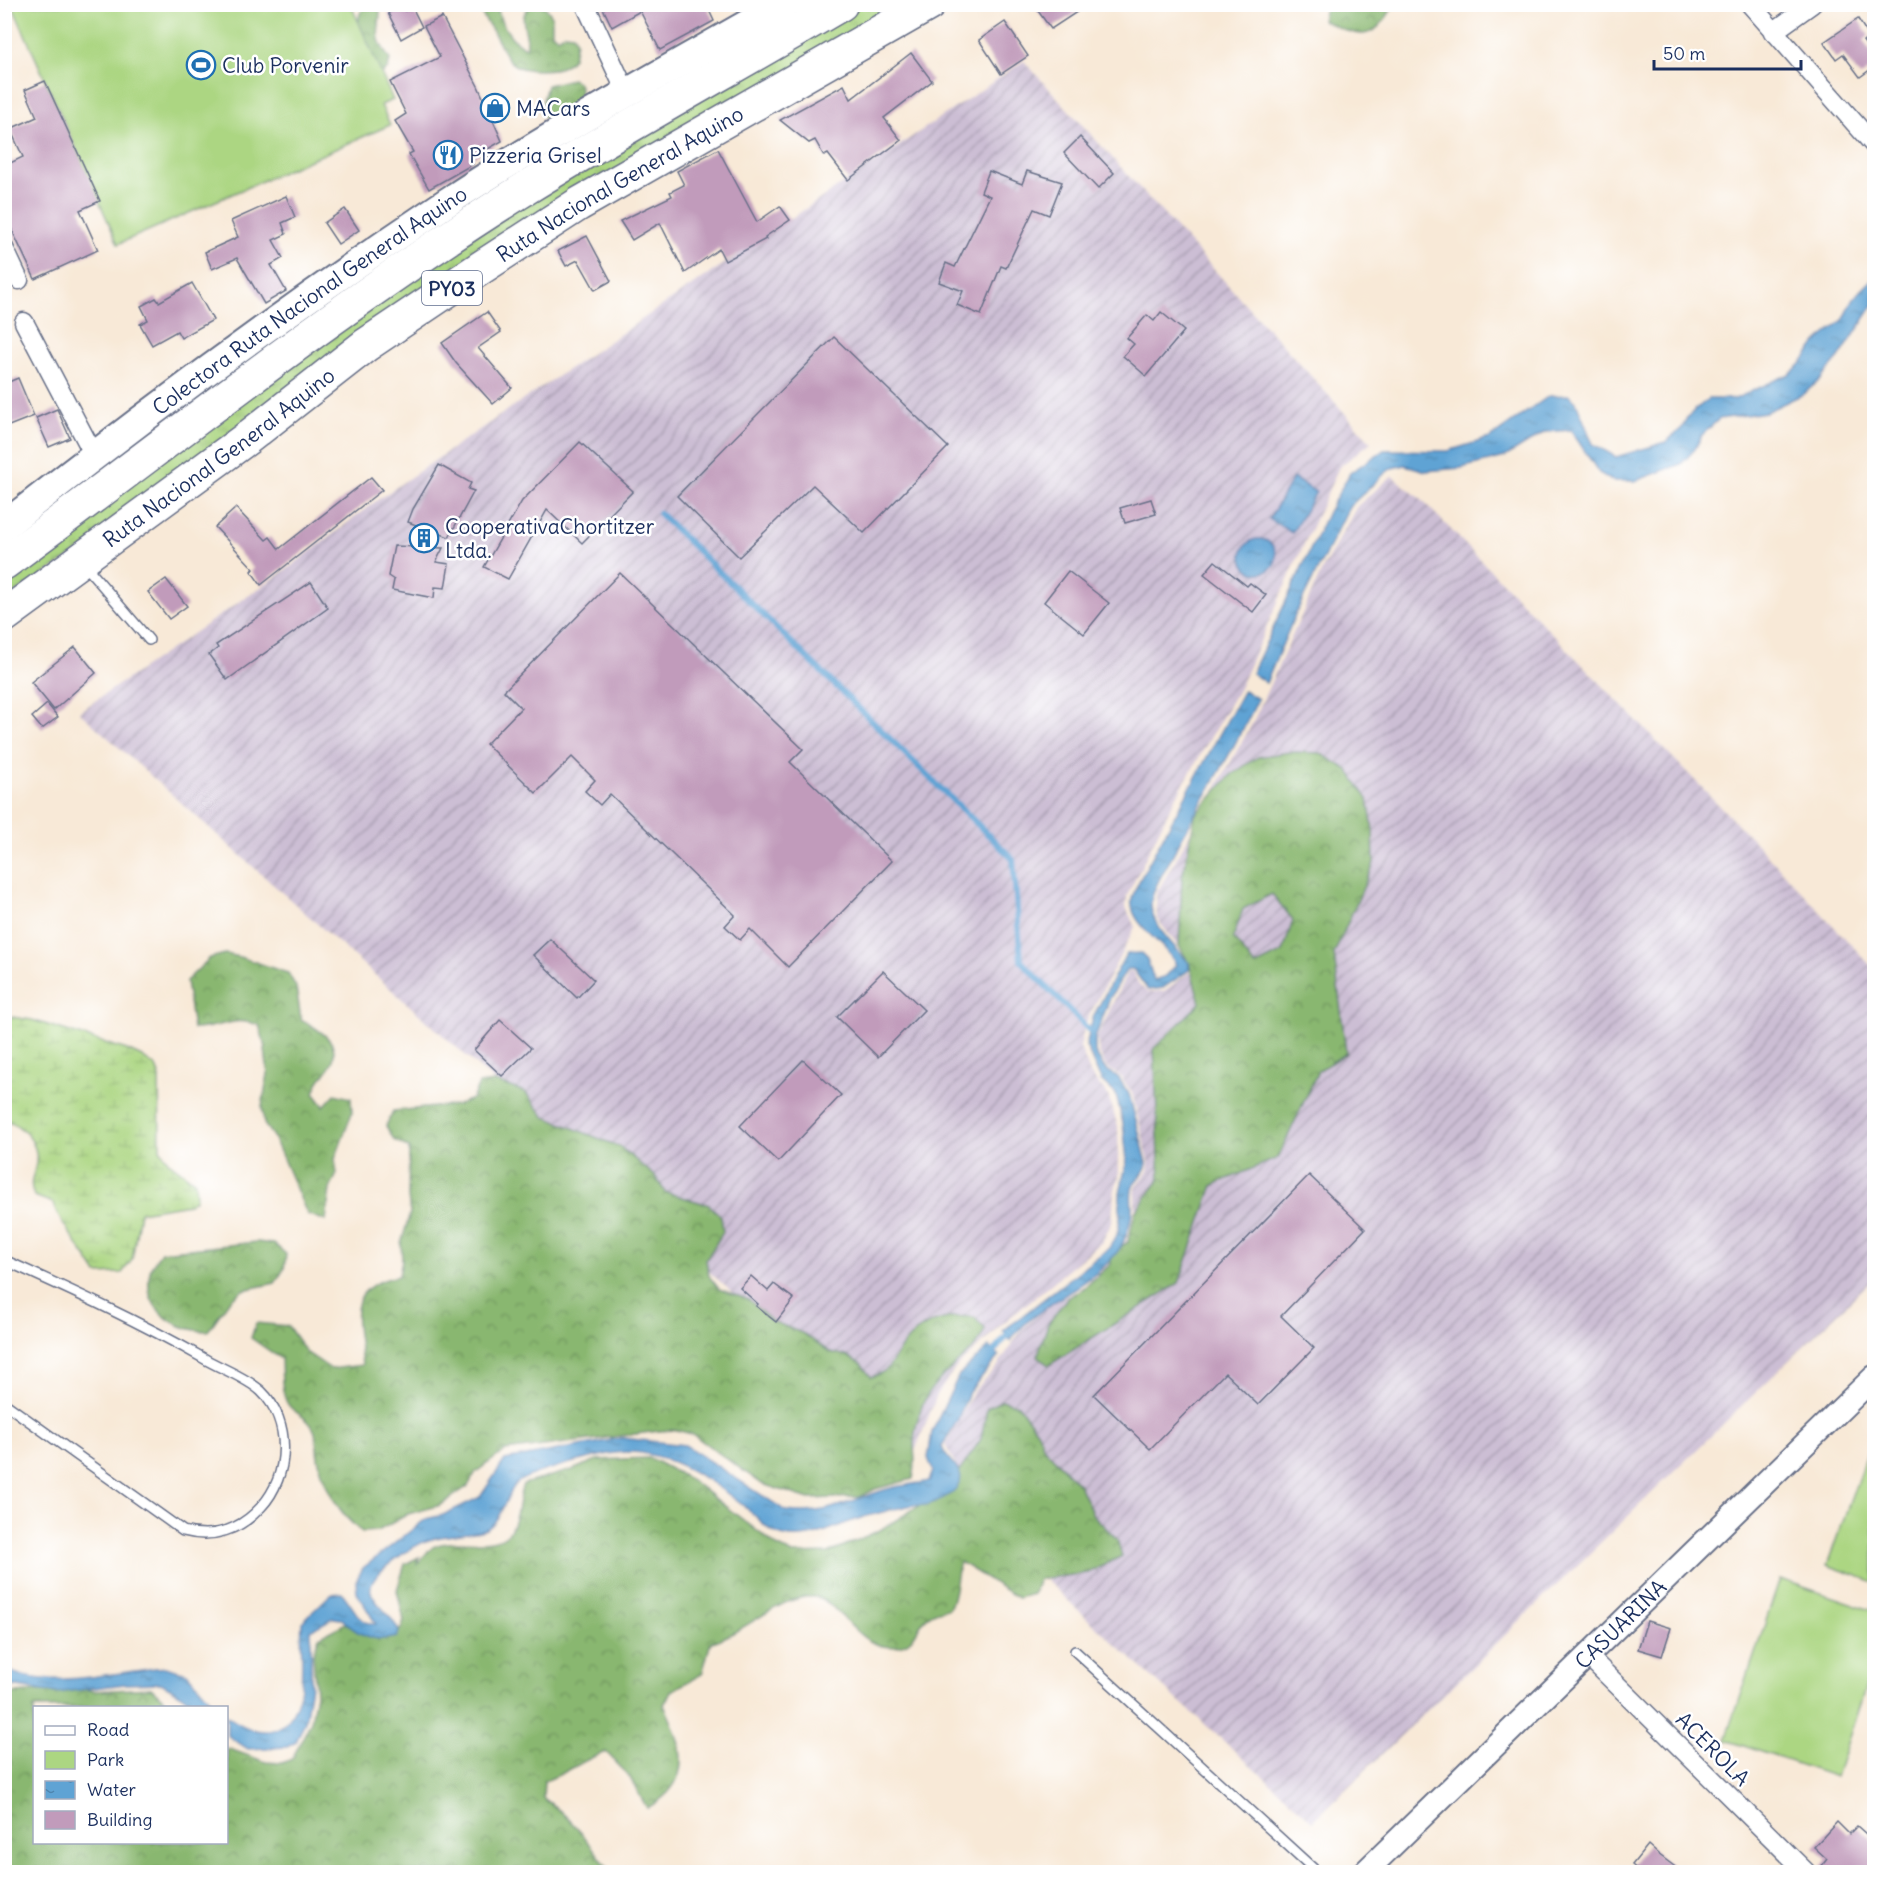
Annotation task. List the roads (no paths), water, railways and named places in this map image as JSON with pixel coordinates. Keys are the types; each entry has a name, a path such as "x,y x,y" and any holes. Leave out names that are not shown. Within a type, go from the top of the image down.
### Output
{"highway":[{"name":"Ruta Nacional General Aquino","path":"4,563 302,341 526,188 841,4"},
{"name":"Ruta Nacional General Aquino","path":"4,616 246,439 366,345 491,261 579,204 929,4"}],"main road":[{"name":"Colectora Ruta Nacional General Aquino","path":"4,526 93,455 249,341 446,203 627,93 783,4"},
{"path":"4,526 302,341"}],"street":[{"path":"585,4 627,93"},
{"path":"1750,4 1875,145"},
{"path":"1773,32 1812,4"},
{"path":"4,248 19,280"},
{"path":"24,322 93,455"},
{"name":"CASUARINA","path":"1365,1872 1875,1377"},
{"name":"ACEROLA","path":"1589,1657 1806,1872"}],"lane":[{"path":"80,560 149,640"},
{"path":"4,1260 132,1317 260,1390 276,1412 283,1431 280,1478 268,1500 254,1515 231,1529 202,1536 183,1531 4,1403"},
{"path":"1075,1652 1317,1872"}],"water":[{"path":"1874,278 1874,304 1839,358 1819,381 1803,394 1766,412 1719,419 1702,435 1695,449 1681,464 1635,481 1613,481 1599,473 1571,430 1545,432 1505,457 1461,468 1426,471 1405,465 1392,468 1349,507 1296,613 1266,683 1252,673 1328,512 1350,473 1384,450 1448,451 1490,438 1549,396 1568,395 1576,402 1593,444 1616,457 1666,442 1683,427 1687,417 1708,399 1735,399 1789,374 1800,365 1819,340 1844,319 1854,298"},
{"path":"1293,478 1316,492 1292,533 1269,519"},
{"path":"1259,539 1271,544 1276,556 1271,568 1259,573 1247,568 1242,556 1247,544"},
{"path":"1244,690 1258,699 1161,876 1152,900 1152,914 1156,922 1189,963 1189,970 1163,988 1148,990 1133,969 1127,969 1110,998 1095,1038 1095,1053 1105,1069 1118,1077 1129,1094 1147,1163 1132,1189 1129,1228 1118,1251 1102,1268 1033,1317 1010,1341 1003,1331 1109,1248 1117,1235 1120,1220 1120,1193 1127,1160 1123,1123 1116,1094 1101,1080 1086,1046 1093,1017 1126,954 1141,953 1147,959 1154,980 1166,976 1176,965 1172,957 1136,917 1132,908 1132,899 1146,868"},
{"path":"989,1347 999,1356 969,1392 957,1421 942,1446 958,1470 961,1479 953,1491 942,1498 927,1505 911,1505 868,1516 819,1534 791,1537 771,1530 745,1507 689,1469 656,1456 624,1452 585,1459 535,1474 516,1484 498,1517 489,1527 476,1532 436,1538 422,1543 393,1561 376,1577 371,1585 371,1592 376,1602 396,1626 399,1632 397,1637 381,1639 367,1636 342,1619 333,1618 311,1630 311,1685 305,1721 296,1742 287,1747 248,1749 228,1736 228,1717 251,1729 262,1731 281,1727 289,1719 300,1693 302,1622 331,1594 342,1593 360,1618 376,1624 357,1593 356,1581 363,1568 426,1519 443,1515 480,1497 505,1460 622,1438 685,1445 786,1511 828,1509 891,1488 929,1481 933,1471 928,1458 932,1432 959,1375"},
{"path":"165,1667 187,1673 216,1706 192,1706 184,1696 161,1683 125,1684 56,1693 5,1685 5,1668 20,1675 39,1679 105,1675"}],"waterway":[{"path":"659,513 1013,859 1021,961 1092,1033"},
{"path":"989,1357 1012,1330"}],"place":[{"name":"Club Porvenir","path":"201,65"},
{"name":"MACars","path":"495,108"},
{"name":"Pizzeria Grisel","path":"448,155"},
{"name":"CooperativaChortitzer Ltda.","path":"424,538"}]}
